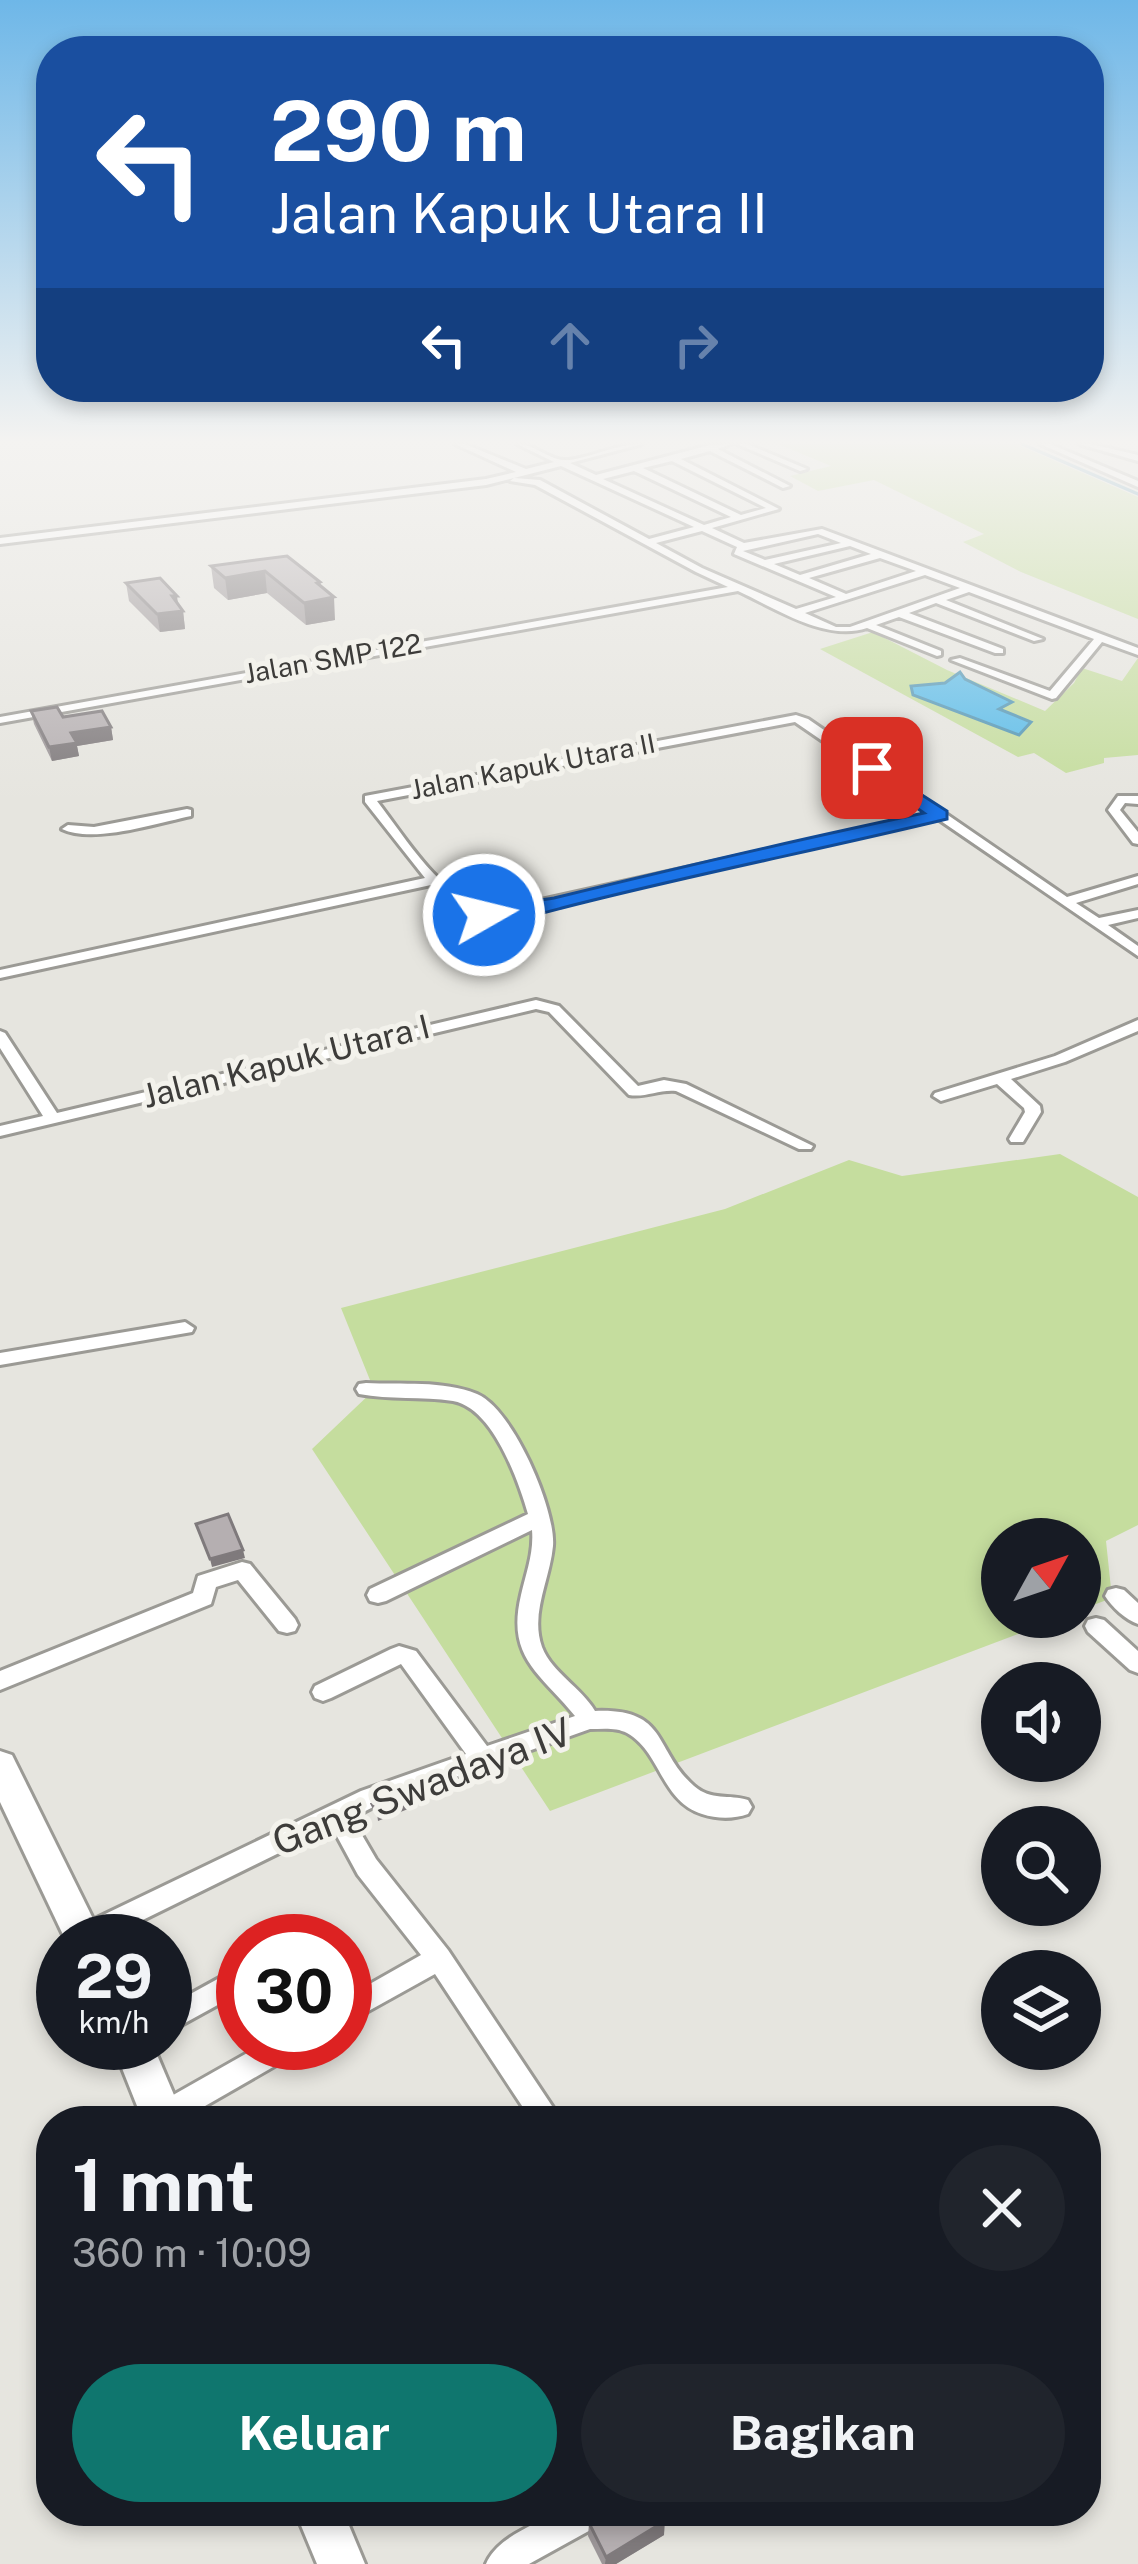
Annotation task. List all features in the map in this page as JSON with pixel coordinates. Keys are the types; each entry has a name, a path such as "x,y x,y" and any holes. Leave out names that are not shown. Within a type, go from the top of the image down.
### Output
{"main road":[{"path":"0,1765 72,1914"},
{"path":"143,2070 158,2106"},
{"path":"326,2526 340,2564"}],"street":[{"path":"690,564 843,632 970,588"},
{"path":"767,564 845,597"},
{"path":"800,578 849,564"},
{"path":"907,564 1138,652"},
{"path":"796,614 926,571"},
{"name":"Jalan SMP 122","path":"0,720 737,588"},
{"path":"936,600 1037,639 1059,622"},
{"path":"898,613 999,651"},
{"path":"866,625 937,653"},
{"path":"956,660 1052,696 1100,638"},
{"name":"Jalan Kapuk Utara II","path":"484,915 429,881 368,799 789,718 804,721 1138,952"},
{"path":"1138,800 1122,799 1114,810 1138,839"},
{"path":"68,829 94,831 187,813"},
{"path":"497,934 484,915 548,905 690,868 940,815"},
{"path":"1067,901 1138,880"},
{"path":"0,974 429,881"},
{"path":"1097,923 1138,914"},
{"name":"Jalan Kapuk Utara I","path":"0,1131 528,1004 554,1010 635,1092 664,1085 680,1087 805,1146"},
{"path":"940,1096 1060,1059 1138,1025"},
{"path":"0,1036 52,1118"},
{"path":"999,1077 1032,1106 1017,1139"},
{"path":"0,1359 185,1328"},
{"path":"366,1388 478,1401 521,1470 541,1517 543,1540 527,1601 529,1643 543,1670 581,1704 589,1720"},
{"path":"378,1595 541,1517"},
{"path":"0,1681 203,1598 206,1582 242,1570 287,1624"},
{"path":"1116,1596 1138,1616"},
{"path":"1101,1631 1138,1664"},
{"path":"323,1692 399,1654 408,1657 481,1756"},
{"name":"Gang Swadaya IV","path":"135,1914 337,1814 481,1756 589,1720 608,1717 631,1722 658,1745 692,1798 706,1807 740,1807"},
{"path":"337,1814 367,1867 439,1958 538,2106"},
{"path":"372,1996 439,1958"},
{"path":"183,2106 244,2070"},
{"path":"502,2564 565,2526"}],"green space":[{"path":"1005,564 1138,564 1138,619"},
{"path":"873,632 947,670 1045,711 1074,683 1082,668 1122,681 1138,658 1138,755 1104,758 1104,763 1066,773 1034,753 1018,757 820,649"},
{"path":"1060,1154 1138,1197 1138,1525 1106,1541 1112,1598 1101,1602 1101,1518 981,1518 981,1638 1007,1638 550,1811 312,1449 374,1390 341,1308 725,1209 849,1160 902,1176"}],"water":[{"path":"960,672 1012,702 999,709 1031,722 1019,735 913,695 911,686 945,683"}],"building":[{"path":"297,564 334,597 304,603 265,571 225,578 211,566"},
{"path":"160,578 177,596 172,596 183,611 157,614 126,583"},
{"path":"57,707 63,717 102,711 111,727 71,733 77,743 49,747 31,711"},
{"path":"228,1514 243,1550 210,1559 196,1524"},
{"path":"423,1785 427,1793 377,1813 372,1804"},
{"path":"590,2526 657,2526 606,2557"}],"route":[{"path":"484,915 548,905 690,868 940,815 872,768"}]}
